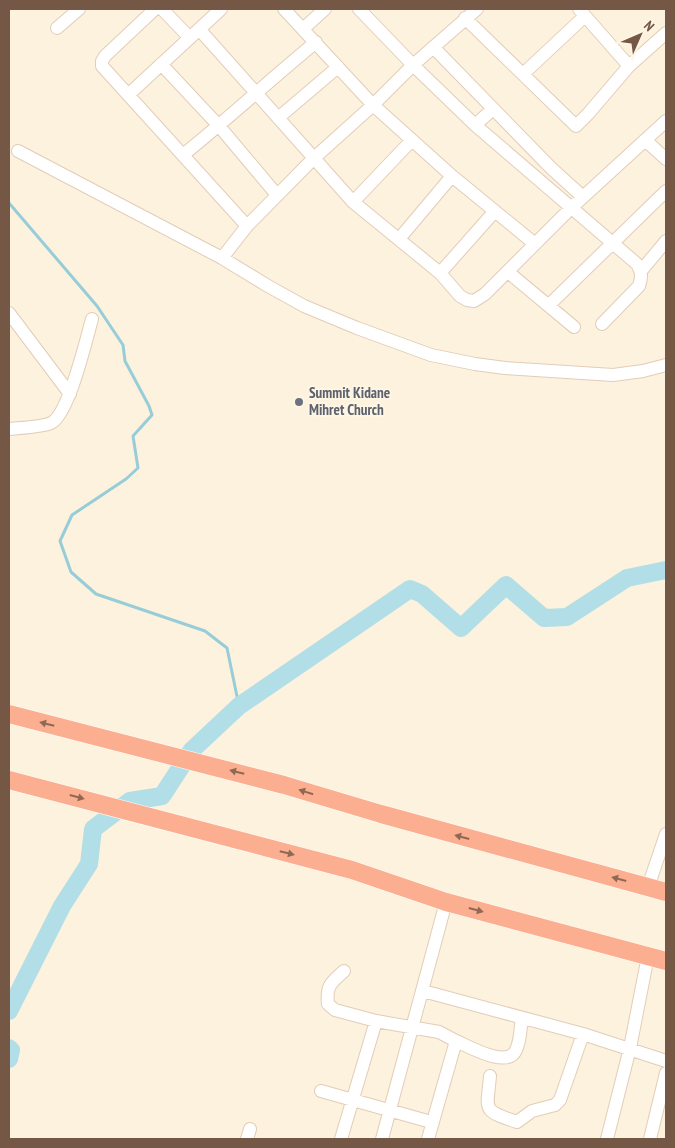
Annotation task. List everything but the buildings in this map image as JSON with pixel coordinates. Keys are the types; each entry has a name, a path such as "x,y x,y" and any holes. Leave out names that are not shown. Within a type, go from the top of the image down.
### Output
{"highway":[{"path":"9,714 284,785 381,814 666,892"},
{"path":"9,780 352,870 446,902 666,961"}],"street":[{"path":"57,28 79,9"},
{"path":"247,226 102,66 102,61 106,56 155,9 194,33 256,92 313,159 353,202 440,273 460,296 468,300 474,301 485,294 572,208 666,122"},
{"path":"128,95 221,9"},
{"path":"284,9 304,28 373,105 452,176 535,244"},
{"path":"304,28 326,9"},
{"path":"359,9 413,66 475,125 637,264 641,271 642,279 639,286 602,324"},
{"path":"222,258 247,226 313,159 477,9"},
{"path":"523,74 582,12 629,66"},
{"path":"465,18 576,126 629,66 666,33"},
{"path":"183,155 316,42"},
{"path":"434,47 550,168 583,198"},
{"path":"161,64 219,126 277,195"},
{"path":"278,118 338,67"},
{"path":"475,125 493,109"},
{"path":"353,202 412,140"},
{"path":"645,140 666,159"},
{"path":"18,151 222,258 304,306 430,355 505,368 613,375 643,371 666,365"},
{"path":"399,240 452,176"},
{"path":"549,306 666,191"},
{"path":"440,273 495,212"},
{"path":"641,271 666,241"},
{"path":"508,272 574,327"},
{"path":"9,313 70,394"},
{"path":"9,428 51,423 60,415 70,394 92,319"},
{"path":"648,887 666,834"},
{"path":"382,1139 446,902"},
{"path":"607,1139 630,1048 648,956"},
{"path":"344,970 329,985 327,993 328,1004 335,1010 376,1021 439,1032 495,1057 507,1059 516,1051 522,1018"},
{"path":"423,990 583,1034 666,1061"},
{"path":"341,1139 376,1021"},
{"path":"490,1076 488,1107 491,1113 517,1122 532,1111 555,1105 560,1100 583,1034"},
{"path":"428,1139 456,1041"},
{"path":"650,1139 663,1099 666,1072"},
{"path":"321,1091 432,1122"}],"waterway":[{"path":"9,203 97,306 123,345 125,361 152,415 133,436 138,468 126,479 72,515 60,541 71,572 96,594 205,631 227,648 239,706"},
{"path":"9,1011 62,906 89,864 93,829 130,801 162,796 192,750 239,706 410,589 422,594 461,628 506,585 544,618 567,617 627,578 666,570"},
{"path":"9,1048 11,1050 9,1059"}],"place":[{"name":"Summit Kidane Mihret Church","path":"299,402"}]}
